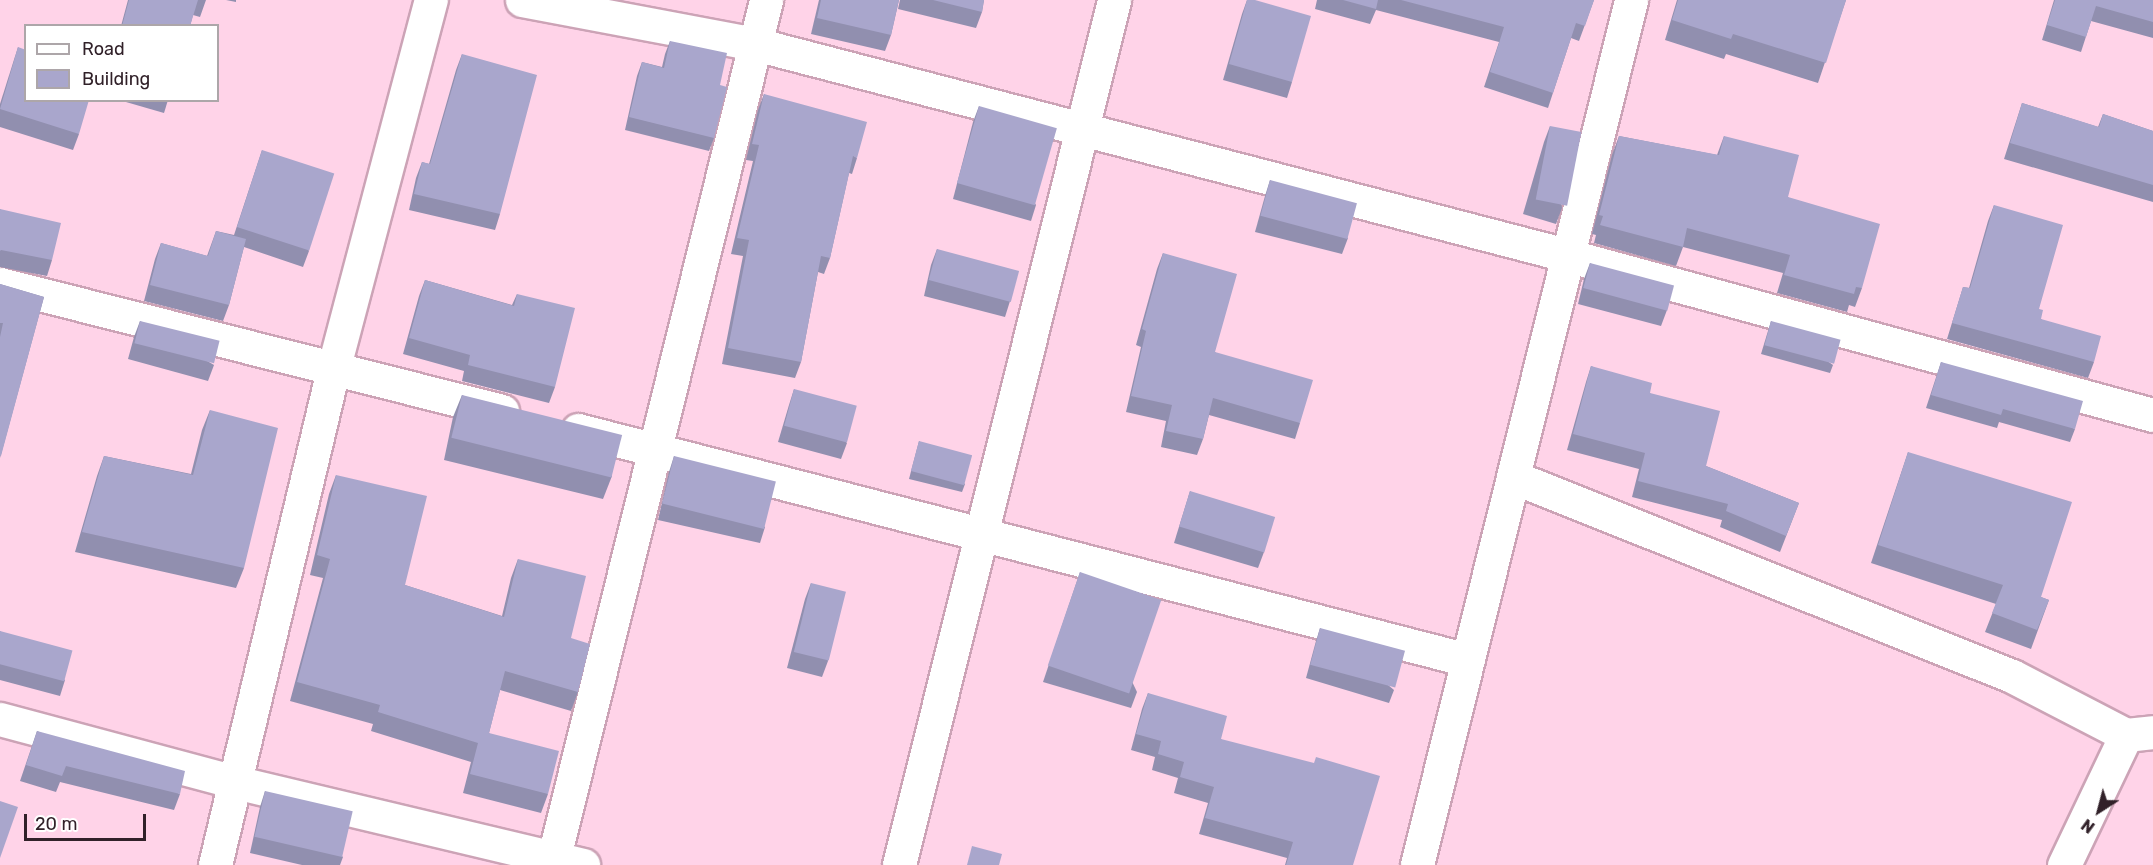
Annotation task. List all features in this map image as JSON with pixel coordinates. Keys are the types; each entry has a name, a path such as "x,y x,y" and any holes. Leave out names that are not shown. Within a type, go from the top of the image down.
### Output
{"street":[{"path":"215,865 333,370 431,0"},
{"path":"522,0 755,44 1566,255 2153,415"},
{"path":"0,719 235,782 563,863 657,449 766,0"},
{"path":"899,865 1114,0"},
{"path":"1417,865 1514,477 1566,255 1631,0"},
{"path":"0,284 333,370 657,449 982,536 1468,660"},
{"path":"1514,477 2012,676 2139,734 2064,865"}],"building":[{"path":"129,0 198,0 191,24 123,24"},
{"path":"821,0 899,0 891,35 817,18"},
{"path":"933,0 984,0 982,12"},
{"path":"1247,0 1255,0 1311,16 1292,82 1229,64"},
{"path":"1343,0 1378,0 1376,9"},
{"path":"1401,0 1594,0 1585,26 1576,23 1553,93 1490,72 1504,27"},
{"path":"1678,0 1846,0 1826,63 1733,34 1731,39 1672,20"},
{"path":"2055,0 2153,0 2153,22 2096,6 2086,37 2047,25"},
{"path":"670,41 727,53 720,85 727,87 714,138 629,117 642,62 664,68"},
{"path":"18,47 24,49 24,102 88,102 79,134 0,109"},
{"path":"462,54 537,75 500,214 414,194 422,162 430,164"},
{"path":"764,94 867,122 857,158 853,156 830,258 821,256 801,362 728,348 749,240 737,238 759,145 752,144"},
{"path":"2022,103 2099,127 2103,114 2153,131 2153,185 2010,143"},
{"path":"979,106 1057,128 1035,205 957,183"},
{"path":"1550,126 1581,132 1567,206 1536,200"},
{"path":"1619,136 1719,155 1724,136 1799,155 1788,197 1880,224 1862,288 1856,287 1854,294 1784,275 1790,255 1687,228 1683,247 1600,225 1603,216 1599,215"},
{"path":"262,150 334,173 309,251 237,227"},
{"path":"1270,180 1357,203 1347,239 1260,216"},
{"path":"1994,205 2063,225 2039,309 2043,310 2041,319 2101,336 2094,362 1952,323 1963,287 1970,288"},
{"path":"0,209 61,223 52,260 0,251"},
{"path":"216,231 246,239 229,305 150,285 161,243 208,256"},
{"path":"937,249 1019,271 1011,302 929,280"},
{"path":"1163,253 1237,274 1215,352 1313,380 1300,423 1213,398 1203,439 1166,431 1172,405 1131,396 1146,331 1142,329"},
{"path":"1590,263 1674,286 1667,311 1583,288"},
{"path":"425,280 514,306 517,294 575,308 555,387 468,365 470,355 409,338"},
{"path":"0,284 44,297 1,456 0,337 3,323 0,323"},
{"path":"140,321 220,341 214,363 134,343"},
{"path":"1771,321 1841,340 1834,364 1765,345"},
{"path":"1941,362 2083,401 2075,429 2003,409 2001,415 1931,395"},
{"path":"1591,366 1652,383 1650,393 1720,411 1706,466 1799,503 1786,536 1726,511 1728,504 1638,481 1645,453 1573,434"},
{"path":"794,389 857,406 847,443 784,426"},
{"path":"462,395 622,435 611,478 451,438"},
{"path":"210,410 278,428 244,568 82,532 104,456 193,475"},
{"path":"919,441 972,455 964,485 911,471"},
{"path":"1908,452 2072,502 2041,597 2049,600 2037,630 1992,613 2003,585 1878,545"},
{"path":"674,456 776,481 764,529 662,504"},
{"path":"336,475 427,496 405,585 504,617 518,559 586,576 571,638 590,644 578,692 505,671 489,733 559,751 548,794 470,774 478,743 378,712 380,705 297,682 330,559 317,555"},
{"path":"1190,491 1275,517 1264,552 1179,526"},
{"path":"1080,572 1161,600 1129,694 1048,666"},
{"path":"811,583 846,592 829,661 794,652"},
{"path":"1320,628 1405,651 1395,687 1310,665"},
{"path":"0,631 72,650 64,681 0,664"},
{"path":"1148,693 1227,716 1221,739 1314,763 1316,757 1380,776 1353,865 1286,865 1293,842 1205,818 1214,787 1180,777 1184,762 1158,754 1161,741 1136,734"},
{"path":"37,731 185,771 180,794 66,766 62,776 26,765"},
{"path":"265,791 353,811 342,857 254,837"},
{"path":"0,801 18,807 0,858"},
{"path":"972,846 1002,854 999,865 967,865"}]}
